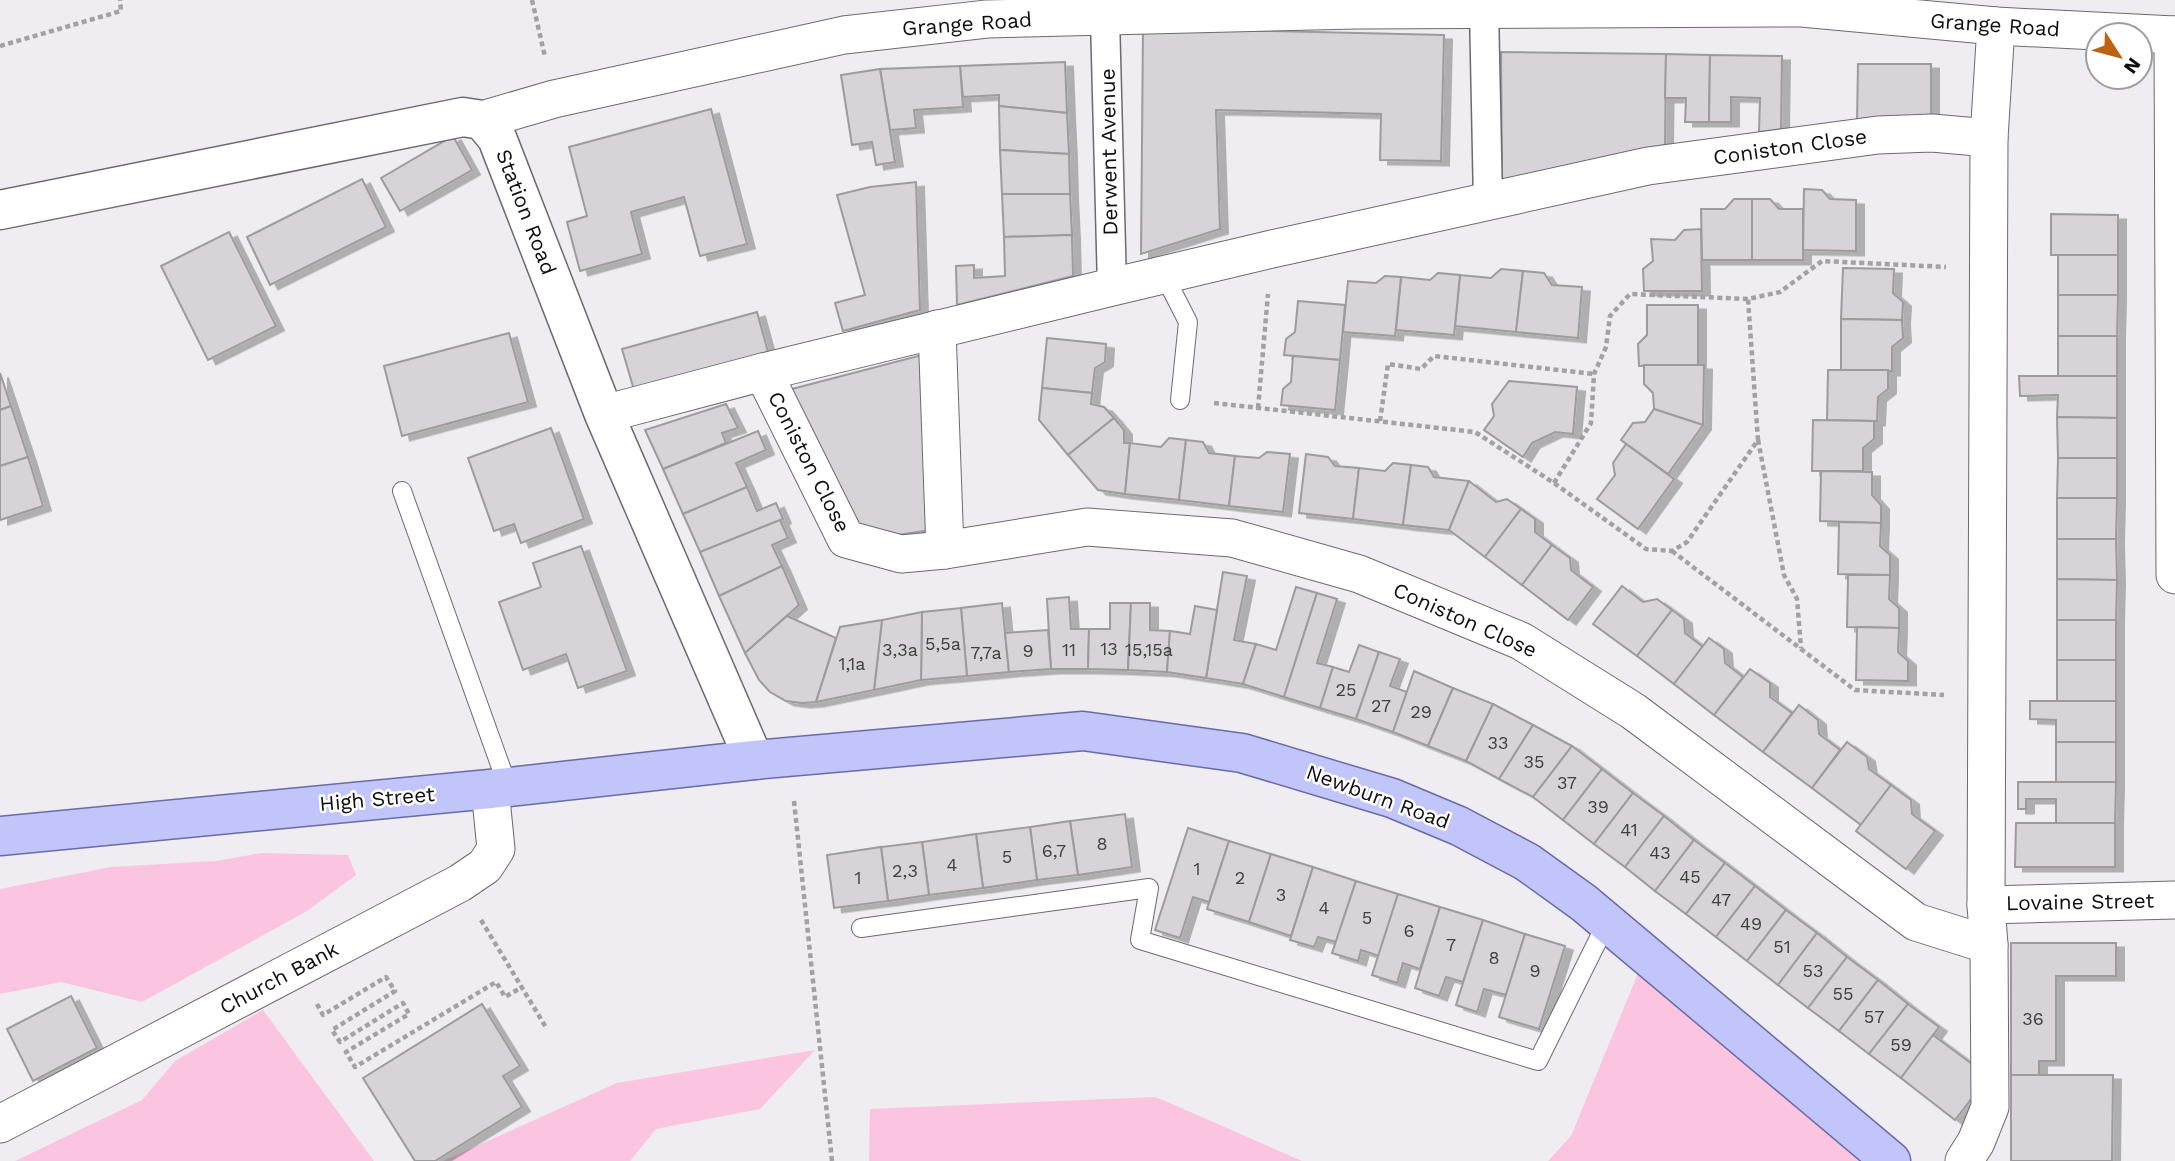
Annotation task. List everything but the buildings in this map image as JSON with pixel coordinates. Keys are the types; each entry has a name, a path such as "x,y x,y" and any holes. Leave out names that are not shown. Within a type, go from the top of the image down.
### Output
{"main road":[{"name":"Newburn Road","path":"754,760 1083,731 1242,752 1392,798 1459,826 1527,862 1584,902 1891,1161"},
{"name":"High Street","path":"0,836 499,788 754,760"}],"street":[{"name":"Grange Road","path":"482,120 554,99 844,35 987,19 1356,10 1802,8 1996,26 2174,35"},
{"path":"1484,9 1488,202"},
{"name":"Derwent Avenue","path":"1105,18 1112,287"},
{"path":"1964,1161 1976,1142 1990,1107 1989,945 1986,905 1989,138 1996,26"},
{"path":"2174,35 2175,575"},
{"path":"0,210 463,117 482,120"},
{"name":"Station Road","path":"482,120 497,138 604,414 754,760"},
{"name":"Coniston Close","path":"604,414 763,372 1112,287 1648,166 1878,135 1932,134 1989,138"},
{"path":"937,329 946,550"},
{"name":"Coniston Close","path":"763,372 846,539 901,554 946,550 1087,527 1232,538 1359,574 1521,641 1633,711 1916,922 1989,945"},
{"name":"Church Bank","path":"0,1124 460,883 485,866 495,849 499,788"},
{"name":"Lovaine Street","path":"1986,905 2175,900"}],"lane":[{"path":"1164,275 1188,322 1180,400"},
{"path":"402,491 499,788"},
{"path":"861,928 1149,888 1140,940 1538,1061 1607,922"}],"path":[{"path":"0,46 121,11 120,0"},
{"path":"532,0 554,99"},
{"path":"1258,408 1272,249"},
{"path":"1554,483 1591,423 1594,374 1606,347 1610,316 1630,294 1748,299 1780,292 1822,261 1989,270"},
{"path":"1748,299 1758,440 1784,575 1797,598 1801,649"},
{"path":"1381,421 1388,364 1421,369 1434,356 1594,374"},
{"path":"1180,400 1475,432 1554,483 1646,549 1672,551 1855,690 1987,697"},
{"path":"1672,551 1687,542 1758,440"},
{"path":"793,796 832,1161"},
{"path":"477,912 547,1029"},
{"path":"327,998 317,1004 323,1015 386,977 395,991 332,1030 340,1042 403,1003 409,1014 346,1052 355,1067 496,982 505,997 522,987"}],"shaded area":[{"path":"261,853 348,855 356,875 307,911 142,1002 61,982 0,994 0,889 111,867 216,861"},
{"path":"1639,971 1862,1161 1548,1161 1571,1136"},
{"path":"263,1010 374,1161 15,1161 142,1100 175,1061"},
{"path":"815,1050 760,1109 656,1129 630,1161 443,1161 617,1083"},
{"path":"1156,1097 1302,1161 869,1161 870,1109"}]}
